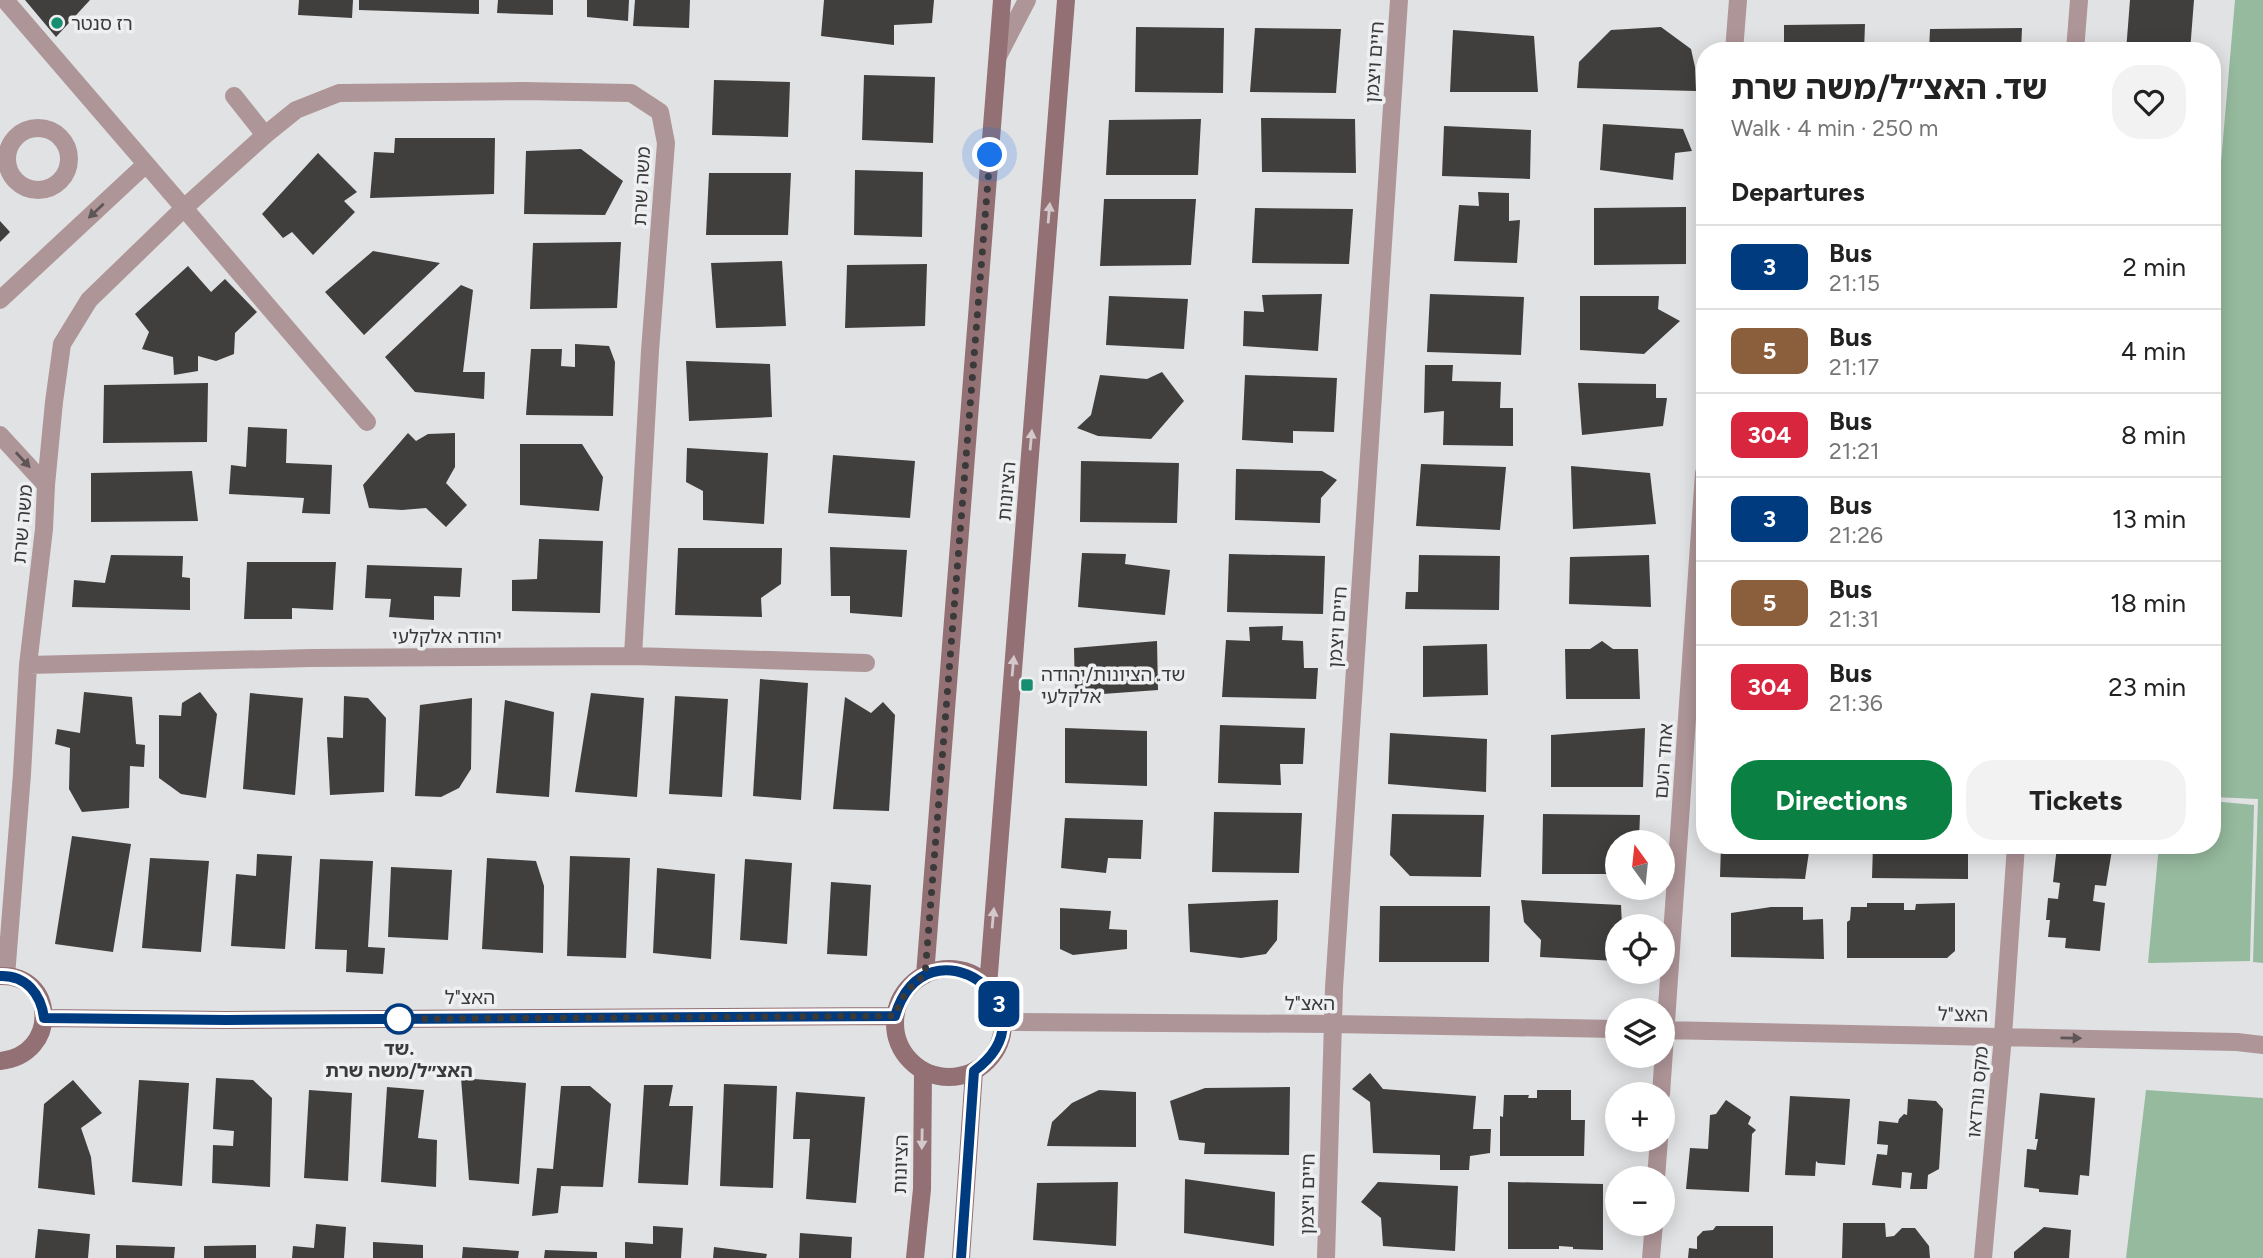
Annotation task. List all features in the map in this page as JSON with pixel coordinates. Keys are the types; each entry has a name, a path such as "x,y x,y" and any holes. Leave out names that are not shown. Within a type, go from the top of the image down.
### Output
{"street":[{"path":"5,0 367,422"},
{"path":"925,975 1002,0"},
{"path":"998,58 1027,0"},
{"name":"הציונות","path":"988,986 1066,0"},
{"name":"חיים ויצמן","path":"1326,1258 1332,1024 1399,0"},
{"path":"1735,42 1738,0"},
{"path":"2076,42 2079,0"},
{"name":"משה שרת","path":"3,976 22,774 28,665 62,344 89,300 184,208 296,110 339,93 522,91 631,93 660,112 666,144 650,351 633,656"},
{"path":"234,96 265,135"},
{"path":"0,300 146,164"},
{"path":"0,435 46,485"},
{"name":"אחד העם","path":"1666,998 1696,584"},
{"name":"יהודה אלקלעי","path":"28,665 311,658 633,656 866,663"},
{"name":"מקס נורדאו","path":"1983,1258 2003,1036 2015,854"},
{"path":"942,970 958,970 974,975 988,986 996,997 1003,1022 1001,1037 986,1062 974,1071 939,1076 923,1071 910,1061 900,1047 895,1032 895,1016 900,999 911,985 925,975 942,970"},
{"path":"0,1061 22,1055 31,1049 38,1040 44,1018 38,994 18,979 3,976"},
{"name":"האצ\"ל","path":"44,1018 240,1020 895,1016"},
{"name":"האצ\"ל","path":"1003,1022 1605,1029"},
{"name":"האצ\"ל","path":"1675,1030 2003,1036 2263,1045"},
{"name":"הציונות","path":"915,1258 922,1189 923,1071"},
{"path":"961,1258 974,1071"},
{"path":"1651,1258 1653,1236"}],"green space":[{"path":"2235,0 2263,0 2263,963 2253,962 2258,799 2221,797 2221,163"},
{"path":"2221,802 2254,805 2250,961 2148,963 2158,854 2221,854"},
{"path":"2146,1090 2263,1098 2263,1258 2126,1258"}],"building":[{"name":"רז סנטר","path":"25,0 90,0 56,37"},
{"path":"299,0 353,0 352,18 298,15"},
{"path":"359,0 479,0 479,14 359,10"},
{"path":"498,0 553,0 553,15 497,13"},
{"path":"587,0 629,0 628,21 587,17"},
{"path":"635,0 690,0 689,28 633,26"},
{"path":"824,0 934,0 932,23 894,25 894,45 821,36"},
{"path":"2130,0 2194,0 2191,42 2127,42"},
{"path":"1865,24 1864,42 1784,42 1784,25"},
{"path":"1136,27 1224,28 1223,93 1135,92"},
{"path":"1661,27 1691,49 1696,91 1577,88 1579,62 1611,30"},
{"path":"1255,28 1341,29 1336,93 1250,92"},
{"path":"2022,28 2021,42 1929,42 1930,29"},
{"path":"1453,30 1534,36 1538,92 1450,92"},
{"path":"864,75 935,77 933,143 862,140"},
{"path":"714,80 790,82 788,137 712,135"},
{"path":"1261,118 1355,119 1356,173 1262,172"},
{"path":"1201,119 1198,175 1106,175 1109,120"},
{"path":"1603,124 1683,129 1692,151 1675,153 1673,180 1600,170"},
{"path":"1444,126 1531,130 1530,179 1442,176"},
{"path":"395,138 495,138 494,194 370,198 374,152 394,153"},
{"path":"581,149 623,181 605,215 524,214 526,151"},
{"path":"318,153 357,192 344,201 355,212 313,255 292,232 283,238 262,214"},
{"path":"855,170 923,172 922,237 854,235"},
{"path":"709,173 791,173 788,235 706,235"},
{"path":"1478,192 1509,193 1509,221 1520,220 1517,263 1454,261 1459,205 1479,206"},
{"path":"1104,199 1196,199 1191,265 1100,266"},
{"path":"1686,207 1686,264 1594,265 1594,208"},
{"path":"1255,208 1353,209 1349,264 1252,263"},
{"path":"0,221 10,232 0,242"},
{"path":"621,242 617,308 530,309 533,243"},
{"path":"373,251 440,263 364,335 325,292"},
{"path":"782,261 786,326 716,328 711,263"},
{"path":"927,264 925,326 845,328 847,265"},
{"path":"188,266 211,292 225,279 257,312 235,333 234,354 216,361 198,356 198,371 174,375 173,357 142,349 149,332 135,314"},
{"path":"461,285 473,290 463,372 485,372 484,399 415,392 385,357"},
{"path":"1322,294 1318,351 1243,346 1244,311 1264,312 1262,295"},
{"path":"1430,294 1524,297 1521,355 1427,352"},
{"path":"1109,296 1188,299 1184,349 1106,345"},
{"path":"1580,296 1659,296 1658,309 1680,321 1644,354 1580,350"},
{"path":"575,344 609,346 615,362 613,416 526,415 531,349 562,349 561,366 575,367"},
{"path":"686,361 770,364 772,417 689,421"},
{"path":"1425,365 1453,365 1452,381 1501,382 1500,408 1513,408 1513,446 1443,445 1444,411 1424,413"},
{"path":"1162,372 1184,401 1151,439 1098,436 1077,428 1091,415 1100,375 1147,379"},
{"path":"1245,375 1337,378 1334,432 1293,431 1293,443 1242,440"},
{"path":"208,383 207,442 103,443 104,385"},
{"path":"1578,383 1656,384 1656,398 1667,398 1663,426 1582,435"},
{"path":"248,427 287,429 286,463 332,465 330,514 302,513 304,498 229,494 231,465 246,467"},
{"path":"408,433 416,441 428,434 455,433 455,467 446,483 467,505 446,527 426,508 369,508 363,485"},
{"path":"520,444 582,444 603,477 599,511 520,505"},
{"path":"687,448 768,453 764,524 703,520 703,491 686,482"},
{"path":"833,455 915,461 910,518 828,513"},
{"path":"1081,461 1179,463 1177,523 1080,522"},
{"path":"1421,464 1506,467 1500,530 1416,526"},
{"path":"1571,466 1650,473 1656,524 1573,529"},
{"path":"1236,469 1322,471 1337,480 1321,498 1320,523 1235,520"},
{"path":"192,471 198,521 91,522 91,473"},
{"path":"539,539 603,541 600,613 512,611 512,580 537,579"},
{"path":"830,547 907,550 902,617 850,613 850,596 831,596"},
{"path":"678,548 782,548 781,584 761,598 762,617 675,615"},
{"path":"1082,553 1126,554 1125,564 1170,570 1165,615 1078,607"},
{"path":"1229,554 1325,556 1323,614 1227,612"},
{"path":"111,555 183,556 182,577 190,578 190,610 72,607 74,580 105,583"},
{"path":"1419,555 1500,556 1499,610 1405,609 1406,592 1418,592"},
{"path":"1649,555 1651,607 1569,604 1570,557"},
{"path":"247,562 336,562 333,610 292,608 292,619 244,619"},
{"path":"367,565 462,568 460,597 434,596 434,620 389,617 391,599 365,598"},
{"path":"1283,626 1282,640 1303,641 1304,668 1318,668 1316,699 1222,697 1226,640 1250,641 1249,627"},
{"path":"1157,641 1158,690 1075,696 1074,648"},
{"path":"1602,641 1613,649 1638,649 1640,699 1566,699 1565,649 1590,649"},
{"path":"1487,644 1488,695 1423,697 1423,646"},
{"path":"760,679 808,683 801,800 753,796"},
{"path":"84,692 132,697 136,744 145,745 144,767 130,766 129,808 82,812 69,789 70,748 55,744 57,729 80,733"},
{"path":"200,692 217,714 206,798 181,794 159,778 159,715 181,716 182,703"},
{"path":"250,693 303,698 295,795 243,789"},
{"path":"591,693 644,698 637,797 575,792"},
{"path":"344,696 368,698 386,718 384,792 330,795 327,737 343,738"},
{"path":"675,696 728,699 722,797 669,794"},
{"path":"845,697 871,713 883,702 895,715 889,811 833,809"},
{"path":"472,698 471,769 459,788 441,797 415,796 420,705"},
{"path":"505,700 554,712 549,797 496,793"},
{"path":"1220,725 1305,728 1303,764 1280,764 1281,785 1218,783"},
{"path":"1065,728 1147,731 1147,786 1065,783"},
{"path":"1645,728 1643,787 1551,787 1551,735"},
{"path":"1390,733 1487,739 1486,792 1388,784"},
{"path":"1214,812 1302,813 1299,873 1212,872"},
{"path":"1392,814 1484,815 1481,877 1410,876 1390,855"},
{"path":"1543,814 1640,815 1639,830 1605,830 1605,874 1542,874"},
{"path":"1065,818 1143,820 1141,859 1108,858 1106,873 1061,868"},
{"path":"72,836 131,844 113,952 55,944"},
{"path":"257,854 292,856 285,949 231,946 236,874 256,876"},
{"path":"1721,854 1809,854 1805,879 1720,877"},
{"path":"1873,854 1968,854 1968,879 1872,878"},
{"path":"2056,854 2111,854 2106,886 2095,885 2093,901 2105,903 2100,951 2065,948 2066,938 2048,937 2048,898 2058,899 2060,883 2053,882"},
{"path":"570,856 630,858 626,958 567,956"},
{"path":"150,858 209,861 201,952 142,948"},
{"path":"487,858 536,861 544,886 543,953 482,949"},
{"path":"320,859 373,861 368,947 385,948 383,974 346,972 347,950 315,949"},
{"path":"745,859 792,863 787,944 740,940"},
{"path":"391,867 452,870 448,940 388,937"},
{"path":"657,868 715,874 711,959 653,953"},
{"path":"831,882 871,885 867,956 827,954"},
{"path":"1278,900 1277,940 1266,954 1241,958 1190,952 1188,904"},
{"path":"1521,900 1621,905 1621,914 1605,914 1605,960 1540,957 1541,940 1524,922"},
{"path":"1867,903 1904,903 1904,910 1915,910 1916,904 1955,903 1955,951 1947,958 1847,958 1847,922 1850,920 1851,907 1867,907"},
{"path":"1380,906 1490,906 1489,962 1379,962"},
{"path":"1771,907 1803,907 1803,920 1823,919 1824,959 1731,957 1731,913"},
{"path":"1060,908 1111,911 1109,929 1127,930 1127,949 1073,955 1060,949"},
{"path":"1370,1073 1383,1089 1476,1096 1473,1129 1491,1129 1490,1153 1470,1156 1469,1170 1440,1170 1440,1155 1373,1153 1370,1102 1352,1089"},
{"path":"216,1078 253,1080 272,1098 270,1187 212,1183 213,1145 233,1146 234,1131 213,1129"},
{"path":"461,1078 526,1083 519,1184 469,1180"},
{"path":"73,1080 102,1113 81,1128 91,1157 95,1195 38,1188 44,1104"},
{"path":"139,1080 189,1083 182,1186 132,1182"},
{"path":"724,1084 777,1086 773,1188 720,1186"},
{"path":"644,1085 673,1085 669,1106 693,1106 688,1185 638,1183"},
{"path":"561,1086 590,1086 611,1104 603,1187 561,1186 558,1213 532,1216 537,1168 553,1169"},
{"path":"387,1087 424,1090 418,1138 437,1140 436,1187 381,1182"},
{"path":"1290,1087 1289,1155 1204,1154 1205,1143 1179,1140 1170,1101 1205,1088"},
{"path":"309,1090 352,1093 348,1181 304,1178"},
{"path":"1099,1090 1136,1092 1136,1147 1047,1146 1052,1122 1072,1103"},
{"path":"1537,1090 1571,1090 1571,1120 1585,1120 1584,1156 1500,1156 1500,1116 1503,1117 1504,1095 1529,1095 1528,1098 1537,1098"},
{"path":"796,1092 865,1097 856,1203 806,1199 810,1139 793,1139"},
{"path":"2040,1093 2095,1098 2089,1176 2080,1175 2078,1195 2039,1192 2039,1189 2024,1187 2027,1149 2036,1150 2038,1139 2035,1139"},
{"path":"1790,1096 1850,1099 1845,1165 1816,1161 1815,1176 1785,1175"},
{"path":"1908,1099 1936,1101 1943,1109 1939,1169 1928,1175 1927,1189 1910,1189 1912,1173 1902,1172 1901,1188 1872,1185 1877,1154 1887,1155 1888,1145 1877,1144 1879,1121 1898,1123 1904,1114 1907,1115"},
{"path":"1726,1100 1751,1117 1748,1124 1756,1130 1752,1134 1749,1192 1686,1189 1690,1148 1708,1149 1710,1115 1716,1114"},
{"path":"1185,1179 1275,1192 1274,1246 1184,1233"},
{"path":"1118,1182 1116,1246 1033,1240 1037,1183"},
{"path":"1378,1182 1458,1186 1455,1251 1383,1246 1381,1218 1361,1202"},
{"path":"1508,1182 1603,1184 1603,1250 1559,1246 1559,1249 1508,1249"},
{"path":"1843,1223 1885,1223 1886,1237 1894,1236 1902,1228 1915,1228 1929,1246 1930,1258 1842,1258"},
{"path":"316,1224 346,1227 344,1258 292,1258 293,1246 314,1248"},
{"path":"653,1226 683,1228 681,1258 625,1258 625,1242 653,1244"},
{"path":"1716,1226 1773,1226 1773,1258 1688,1258 1689,1248 1697,1249 1697,1237 1703,1231 1713,1230"},
{"path":"2044,1227 2071,1230 2069,1258 2014,1258 2014,1252"},
{"path":"38,1229 90,1234 88,1258 35,1258"},
{"path":"800,1233 852,1237 851,1258 799,1258"},
{"path":"373,1242 423,1245 423,1258 373,1258"},
{"path":"116,1245 175,1247 174,1258 116,1258"},
{"path":"256,1245 256,1258 204,1258 204,1246"},
{"path":"463,1247 519,1251 518,1258 462,1258"},
{"path":"714,1247 767,1254 766,1258 713,1258"},
{"path":"545,1250 597,1252 597,1258 544,1258"}],"bus line":[{"name":"3","path":"0,976 18,979 29,985 38,994 44,1018 226,1020 895,1016 900,999 911,985 925,975 942,970 958,970 974,975 988,986 1001,1009 1003,1022 995,1051 974,1071 961,1258"}],"place":[{"name":"רז סנטר","path":"57,23"},
{"name":"שד. הציונות/יהודה אלקלעי","path":"1027,685"},
{"name":"שד. האצ״ל/משה שרת","path":"399,1019"}],"route":[{"path":"399,1019 393,1019 895,1016 900,999 911,985 925,975 990,155"}]}
